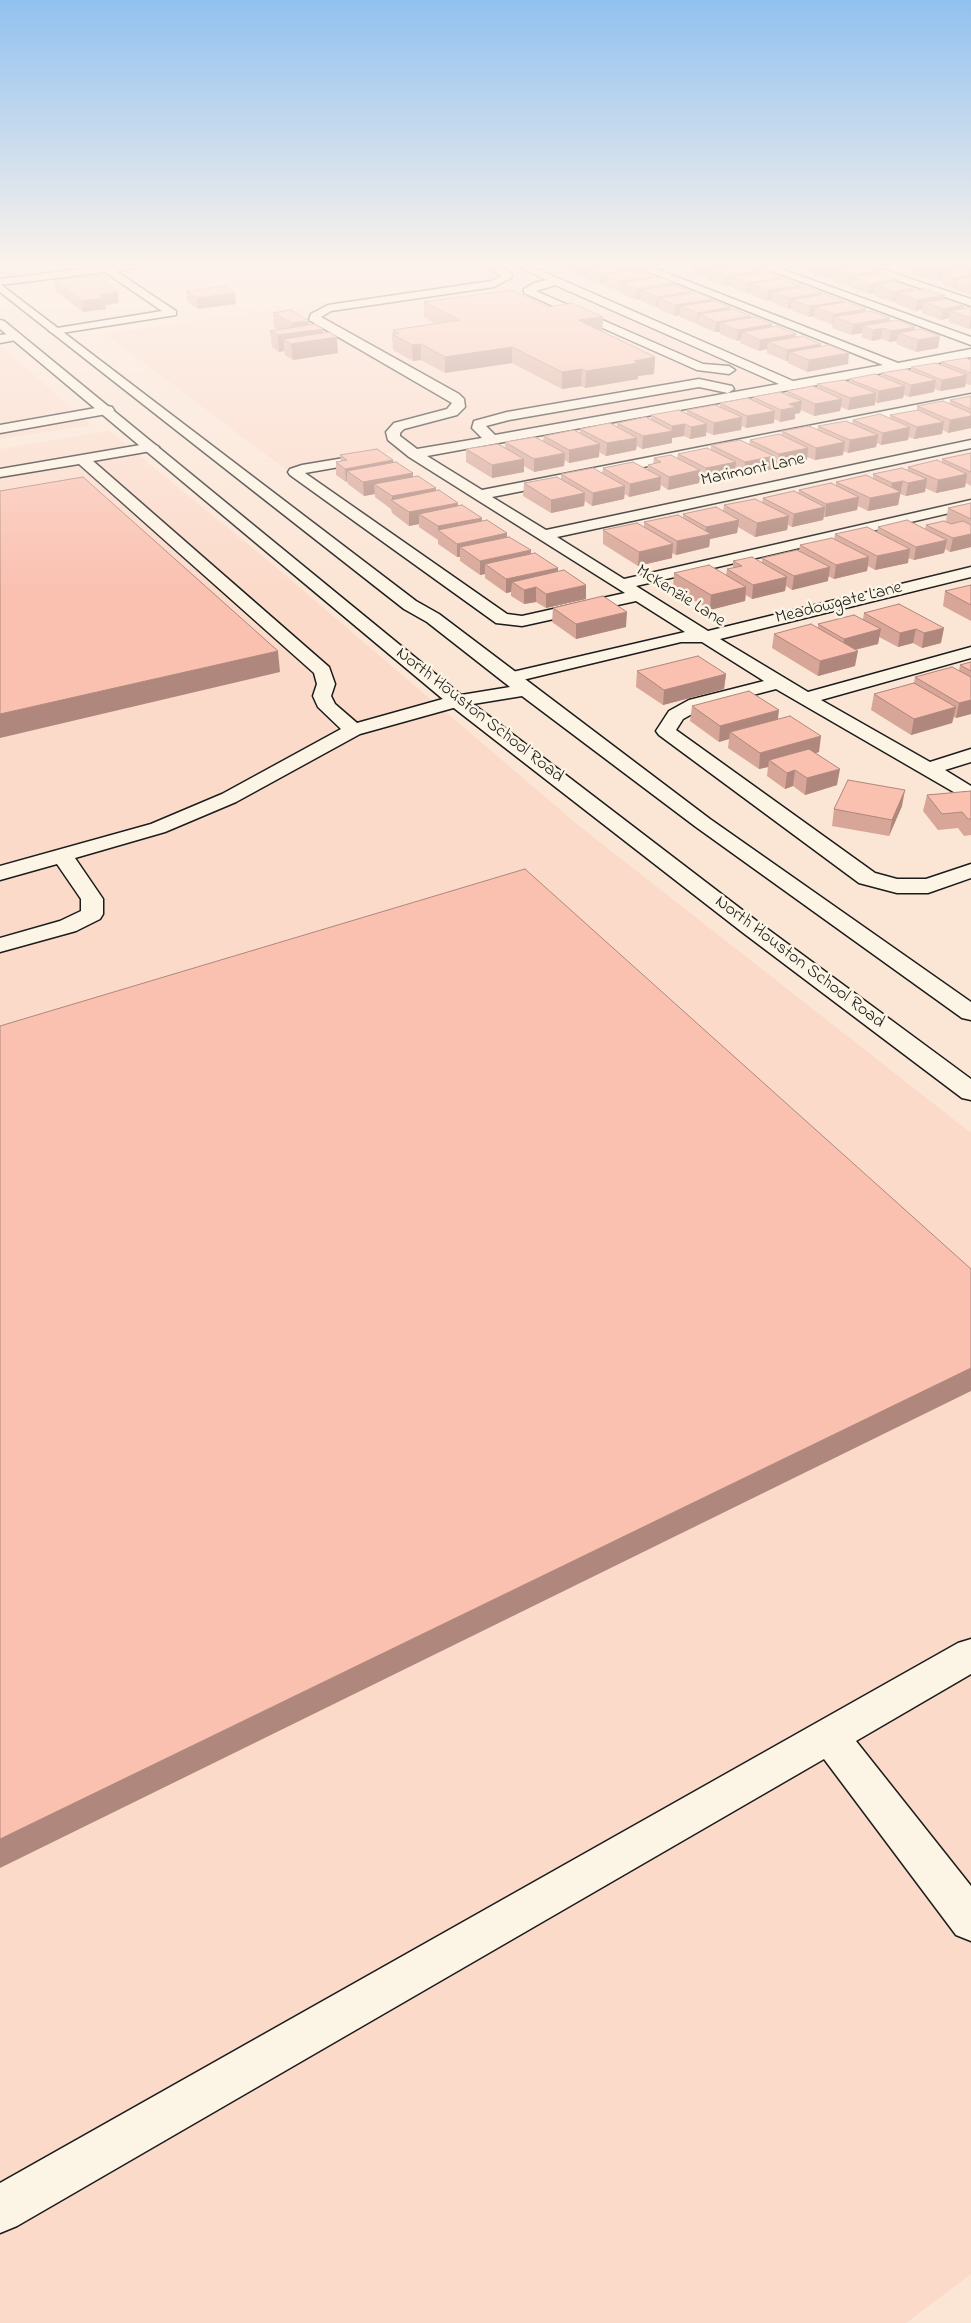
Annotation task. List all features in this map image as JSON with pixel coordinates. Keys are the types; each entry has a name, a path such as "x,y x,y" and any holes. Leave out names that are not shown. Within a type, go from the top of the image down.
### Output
{"street":[{"name":"North Houston School Road","path":"62,373 456,701 750,927 971,1092"},
{"path":"110,373 410,605 433,618 517,684 703,823 971,1013"},
{"name":"McKenzie Lane","path":"411,373 454,397 459,402 458,407 452,412 410,422 393,432 393,437 412,452 779,683 971,794"},
{"path":"764,373 791,385"},
{"path":"639,595 522,621 502,619 295,472 302,469 492,440 855,373"},
{"path":"492,440 479,428 479,424 484,421 516,414 698,383 722,386 742,394"},
{"path":"480,495 971,398"},
{"path":"0,429 149,404"},
{"name":"Marimont Lane","path":"543,535 971,444"},
{"path":"0,473 152,447"},
{"path":"82,459 323,671 326,684 322,696 327,707 353,730"},
{"path":"622,584 971,504"},
{"name":"Meadowgate Lane","path":"0,873 63,857 158,828 229,798 353,730 517,684 696,648 706,637 971,572"},
{"path":"806,698 971,652"},
{"path":"779,683 696,704 676,715 666,731 867,878 897,886 928,886 971,871"},
{"path":"929,769 971,755"},
{"path":"0,945 68,926 92,914 92,899 63,857"},
{"path":"0,2209 971,1656"},
{"path":"829,1736 971,1920"}],"shaded area":[{"path":"0,373 32,373 91,425 0,439"},
{"path":"158,373 751,373 773,383 288,471"},
{"path":"109,431 272,564 578,825 971,1133 971,2274 906,2323 0,2323 0,449"}],"building":[{"path":"882,373 918,373 936,380 911,385"},
{"path":"926,373 967,375 942,380"},
{"path":"875,374 905,386 879,391 849,379"},
{"path":"844,380 876,393 850,398 817,384"},
{"path":"813,386 842,399 815,404 787,391"},
{"path":"780,392 802,401 789,404 796,407 781,410 753,397"},
{"path":"971,396 971,409 950,400"},
{"path":"748,398 775,411 747,416 720,403"},
{"path":"943,401 971,413 971,416 950,420 917,406"},
{"path":"715,405 742,417 714,423 687,410"},
{"path":"679,410 707,424 691,427 685,424 672,426 651,415"},
{"path":"918,410 944,422 917,427 890,415"},
{"path":"880,414 910,427 883,433 853,420"},
{"path":"646,417 673,431 643,436 617,423"},
{"path":"846,421 878,435 850,440 818,426"},
{"path":"610,423 637,438 607,443 580,429"},
{"path":"809,426 845,442 816,448 782,431"},
{"path":"574,430 600,444 569,450 544,436"},
{"path":"779,434 808,448 779,454 750,440"},
{"path":"535,437 565,453 534,459 505,442"},
{"path":"740,440 774,456 745,462 711,445"},
{"path":"498,444 524,459 492,465 466,449"},
{"path":"707,448 736,462 706,468 678,454"},
{"path":"377,449 393,460 345,469 336,462 347,460 340,455"},
{"path":"971,453 971,472 942,459"},
{"path":"671,455 700,470 669,477 648,465 661,462 654,458"},
{"path":"937,460 967,474 938,480 908,467"},
{"path":"396,462 413,473 363,482 347,471"},
{"path":"633,462 661,477 630,484 603,468"},
{"path":"593,468 625,486 593,493 561,474"},
{"path":"902,468 927,479 908,483 903,481 892,483 873,474"},
{"path":"866,475 901,492 870,498 836,482"},
{"path":"418,476 436,488 392,496 374,484"},
{"path":"83,477 278,651 0,714 0,491"},
{"path":"557,477 585,493 551,500 524,483"},
{"path":"831,483 859,497 826,504 799,490"},
{"path":"439,490 458,503 409,512 391,500"},
{"path":"794,491 825,507 794,514 763,498"},
{"path":"755,499 789,516 757,523 724,505"},
{"path":"971,503 971,519 948,508"},
{"path":"462,505 482,518 438,526 419,514"},
{"path":"716,507 739,520 706,527 683,514"},
{"path":"678,515 711,534 677,541 644,522"},
{"path":"487,520 507,533 457,544 438,530"},
{"path":"907,520 947,540 916,547 878,527"},
{"path":"944,521 951,524 963,521 971,525 971,534 953,538 926,525"},
{"path":"637,523 673,544 639,552 603,530"},
{"path":"867,527 910,549 877,556 835,534"},
{"path":"509,537 531,550 480,561 460,547"},
{"path":"832,538 869,557 836,565 800,545"},
{"path":"797,550 830,567 794,576 762,558"},
{"path":"535,553 558,568 506,579 485,564"},
{"path":"752,557 787,577 753,585 727,569 742,566 733,561"},
{"path":"709,565 746,587 711,595 674,573"},
{"path":"564,570 586,585 546,594 536,587 524,590 512,582"},
{"path":"971,585 971,605 945,591"},
{"path":"603,596 627,612 576,624 553,608"},
{"path":"899,604 944,628 924,633 916,629 900,633 864,613"},
{"path":"854,615 881,629 844,639 818,624"},
{"path":"811,624 858,651 820,661 774,634"},
{"path":"698,656 726,674 664,690 637,671"},
{"path":"971,662 971,671 960,665"},
{"path":"952,667 971,677 971,700 959,703 915,677"},
{"path":"914,683 956,707 914,719 874,694"},
{"path":"749,691 779,710 720,726 692,706"},
{"path":"790,716 821,736 760,753 730,732"},
{"path":"809,749 840,769 807,778 795,770 787,773 769,760"},
{"path":"848,780 905,790 892,820 834,809"},
{"path":"971,791 971,819 968,819 962,812 942,814 927,795"},
{"path":"525,869 971,1269 971,1368 0,1839 0,1026"}]}
